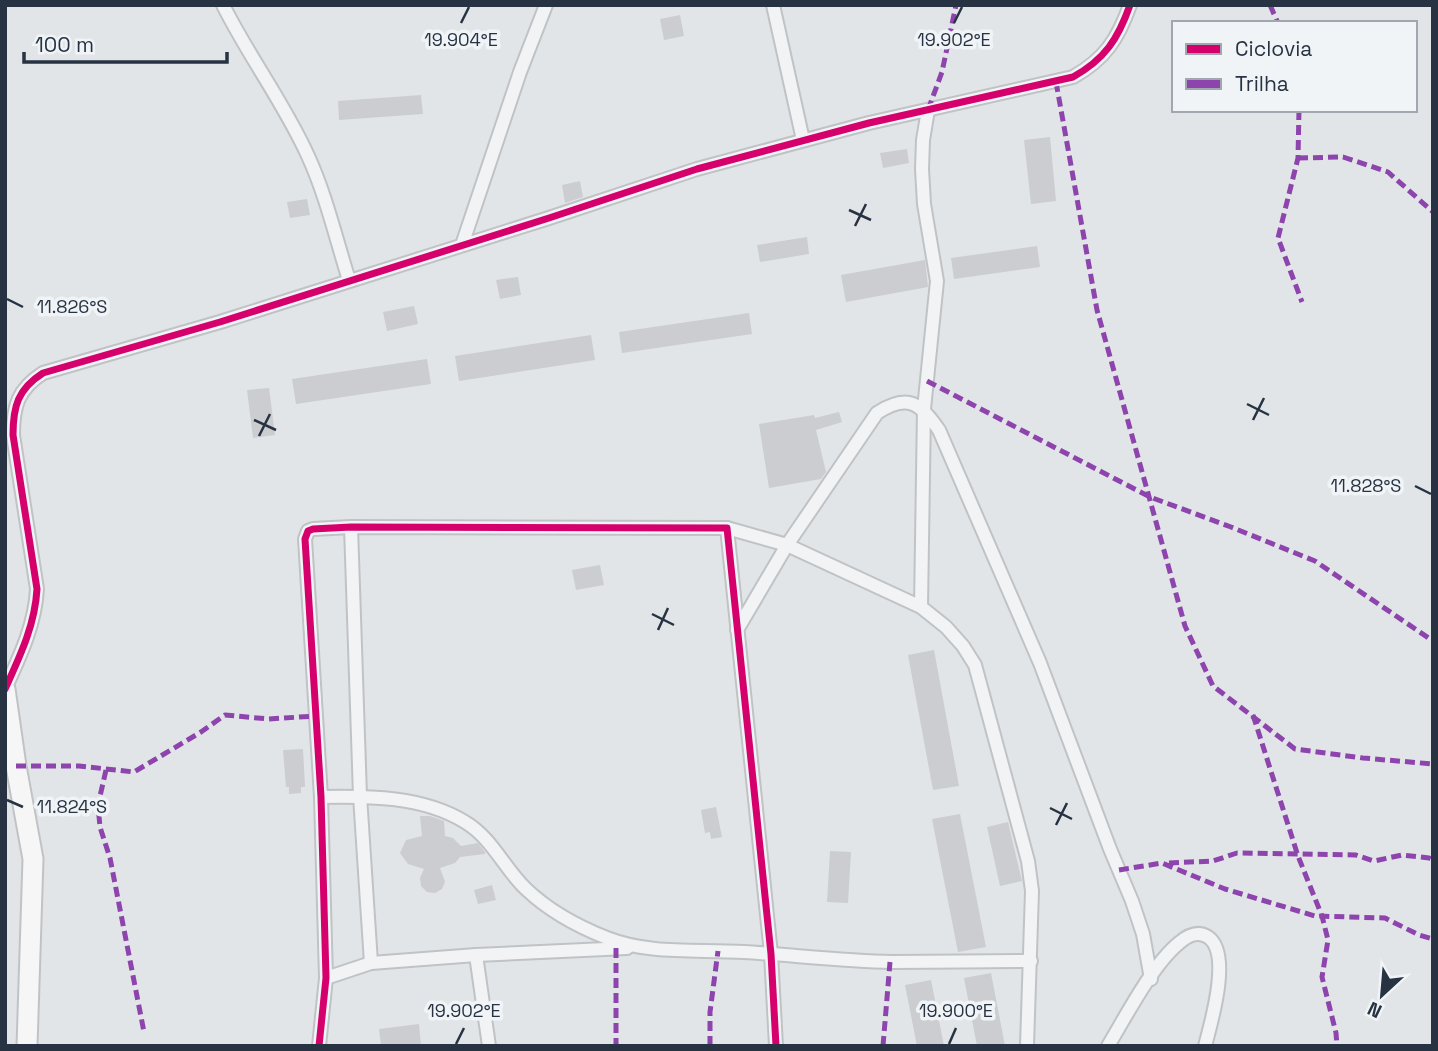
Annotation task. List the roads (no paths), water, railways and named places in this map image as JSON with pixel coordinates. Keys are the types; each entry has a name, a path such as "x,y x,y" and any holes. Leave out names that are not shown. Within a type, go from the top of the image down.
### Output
{"main road":[{"path":"5,689 33,859 27,1046"}],"street":[{"path":"223,5 308,157 349,280"},
{"path":"462,245 520,72 546,5"},
{"path":"772,5 803,139"},
{"path":"5,689 26,643 36,609 37,589 13,435 17,405 22,392 29,382 43,373 220,322 641,186 803,139 1073,77 1092,66 1108,51 1130,5"},
{"path":"920,607 924,409 936,281 924,204 922,169 928,110"},
{"path":"737,630 787,545 877,413 900,402 912,403 924,409 939,430 1040,663 1132,901 1143,934 1151,979"},
{"path":"351,527 360,796 371,963"},
{"path":"319,1046 326,978 321,797 305,539 308,530 351,527 727,528 787,545 920,607 946,627 975,665 1028,861 1032,891 1027,1046"},
{"path":"727,528 771,954 776,1046"},
{"path":"321,797 360,796 413,802 442,810 467,823 499,854 525,888 551,908 581,926 639,948"},
{"path":"1108,1046 1169,952 1197,933 1206,935 1212,941 1219,963 1219,978 1205,1046"},
{"path":"326,978 371,963 616,947 890,962 1031,961"},
{"path":"476,955 489,1046"}]}
